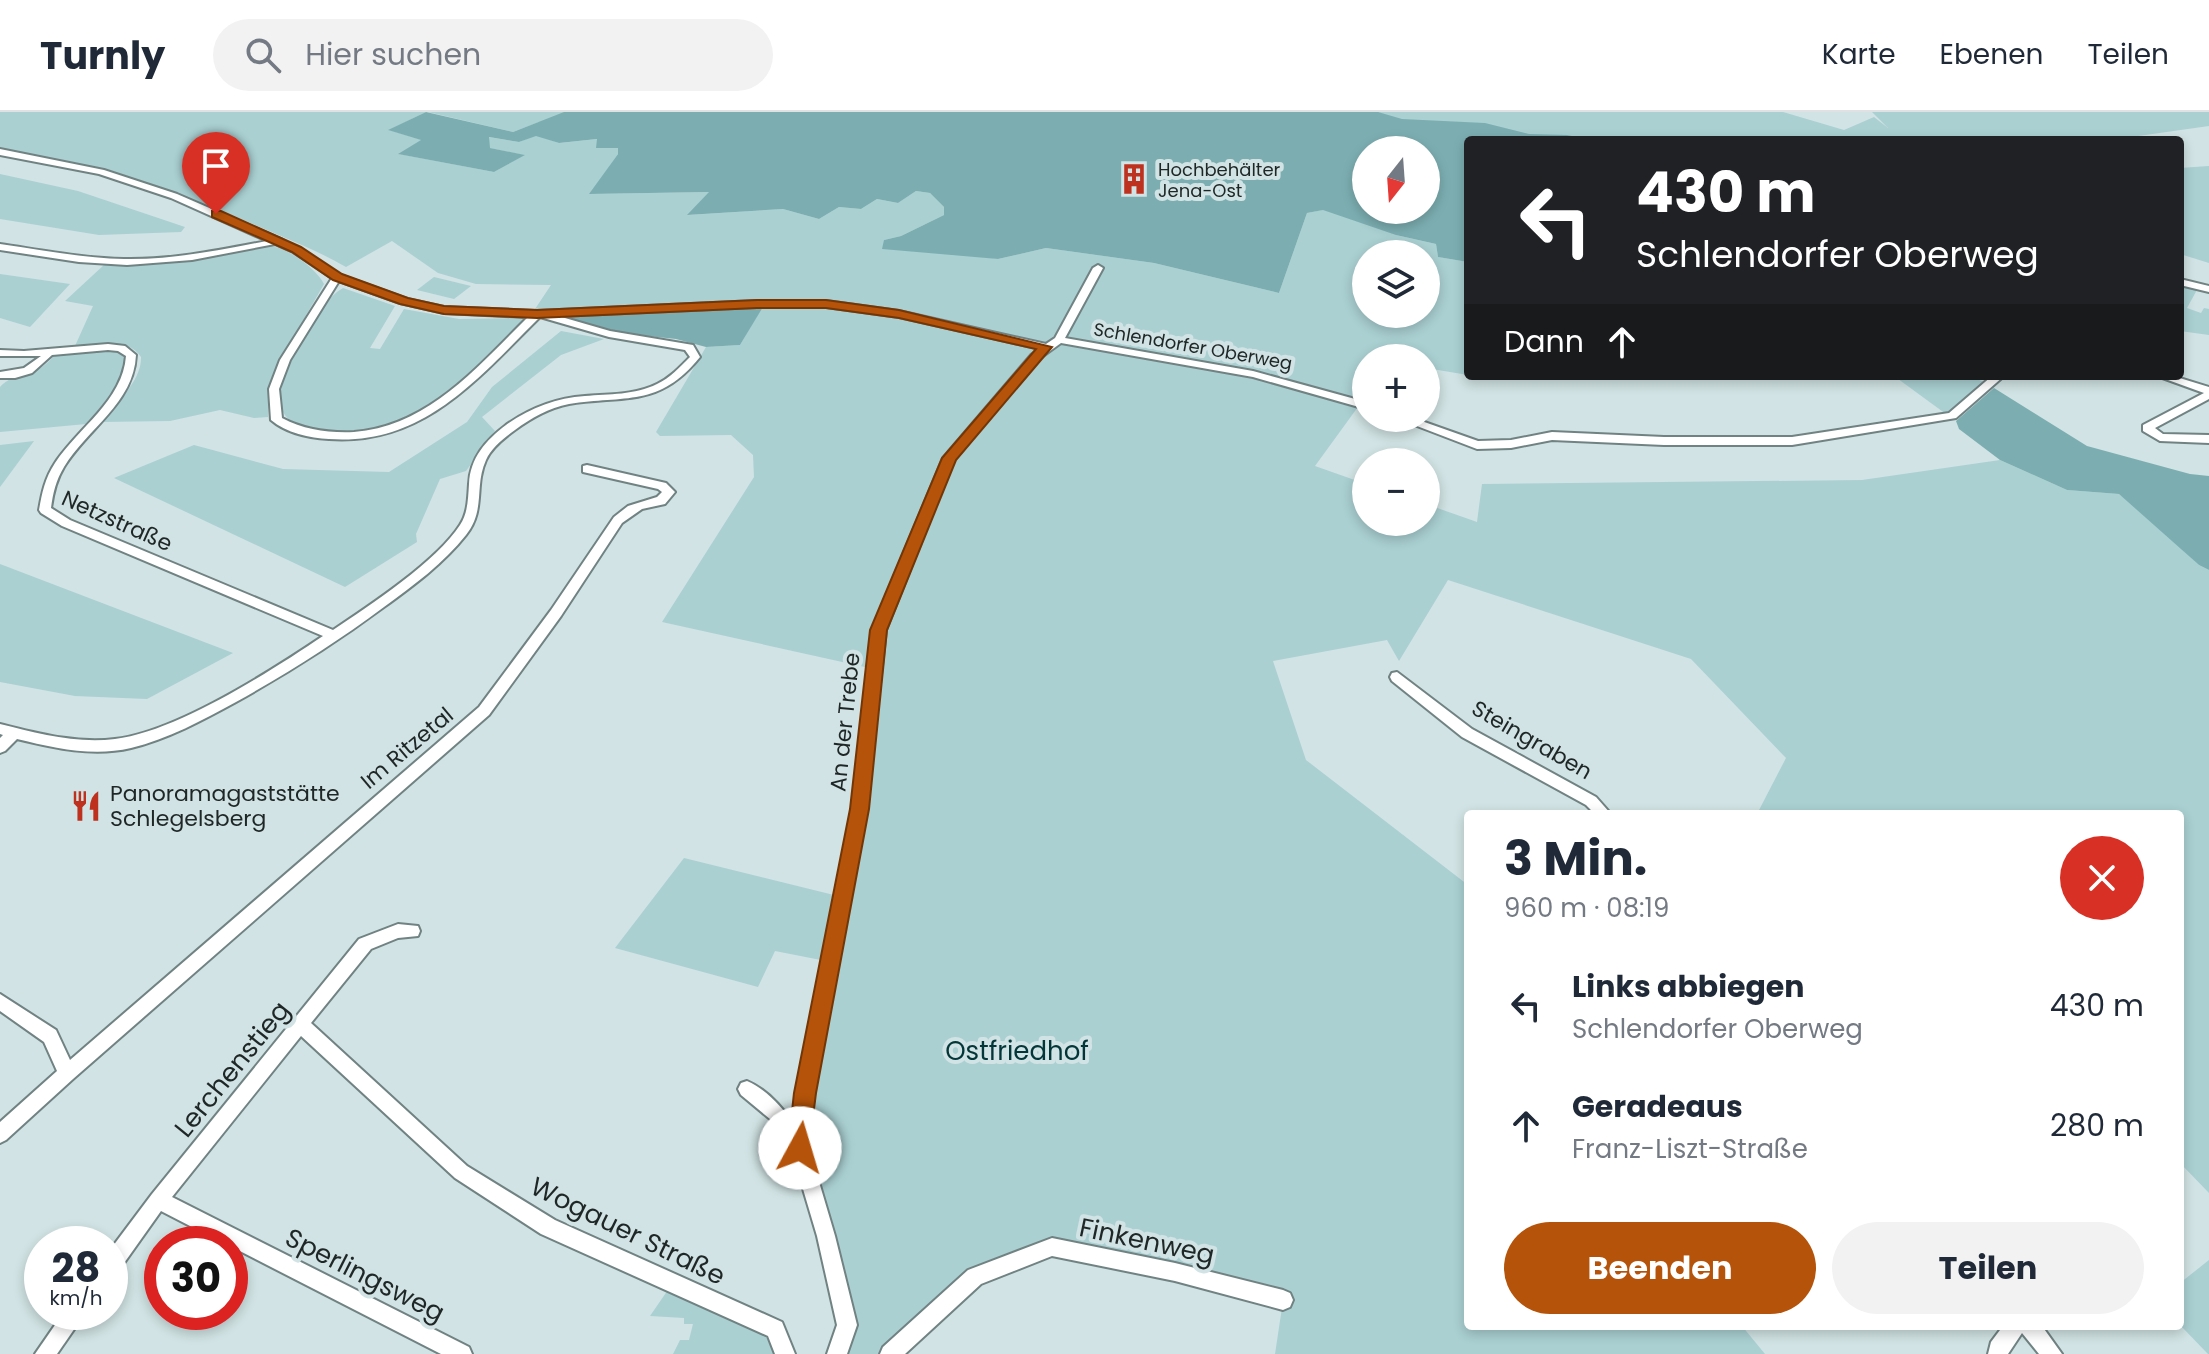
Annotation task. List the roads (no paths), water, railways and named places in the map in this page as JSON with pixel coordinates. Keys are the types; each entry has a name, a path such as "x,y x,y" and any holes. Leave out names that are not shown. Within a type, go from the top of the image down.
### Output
{"street":[{"path":"0,152 101,172 174,196 279,241 337,277 404,301 444,310 537,314 826,304 899,314 1045,347"},
{"path":"0,247 105,261 137,261 179,259 279,241"},
{"path":"1059,340 1098,268"},
{"path":"337,277 285,360 274,389 277,420 292,429 320,436 362,437 394,430 429,415 455,395 537,314"},
{"path":"2184,283 2209,289"},
{"path":"0,747 7,731 80,746 131,742 196,716 333,635 385,600 461,533 476,500 479,462 492,443 511,427 551,404 575,398 651,391 672,380 695,357 689,347 609,334 537,314"},
{"name":"An der Trebe","path":"800,1148 805,1093 859,809 879,630 949,458 1045,347 1059,340"},
{"name":"Schlendorfer Oberweg","path":"1059,340 1252,371 1352,401"},
{"name":"Netzstraße","path":"2,355 121,348 131,355 133,363 128,381 59,464 44,493 45,510 66,523 333,635"},
{"name":"Netzstraße","path":"0,375 29,371 42,363 49,352"},
{"path":"1440,432 1477,445 1511,444 1552,436 1664,441 1792,441 1952,416 1994,380"},
{"path":"2173,380 2209,393"},
{"path":"2209,393 2147,428 2160,437 2209,439"},
{"name":"Im Ritzetal","path":"0,1134 484,711 556,613 618,520 627,510 642,503 661,501 669,492 662,486 587,469"},
{"name":"Steingraben","path":"1397,677 1467,733 1591,801 1600,810"},
{"name":"Lerchenstieg","path":"128,1241 365,944 398,931 412,931"},
{"path":"0,1002 50,1036 67,1073"},
{"name":"Wogauer Straße","path":"301,1025 461,1172 548,1227 775,1329 785,1354"},
{"name":"An der Trebe","path":"747,1089 776,1113 800,1148 826,1236 847,1325 837,1354"},
{"name":"Sperlingsweg","path":"158,1200 462,1354"},
{"name":"Finkenweg","path":"890,1354 975,1277 1052,1247 1175,1272 1283,1300"},
{"path":"45,1354 63,1330"},
{"path":"1998,1354 1998,1349 2012,1330"},
{"path":"2032,1330 2052,1354"}],"place":[{"name":"Hochbehälter Jena-Ost","path":"1134,179"},
{"name":"Panoramagaststätte Schlegelsberg","path":"86,806"}],"park label":[{"name":"Ostfriedhof","path":"1017,1051"}]}
